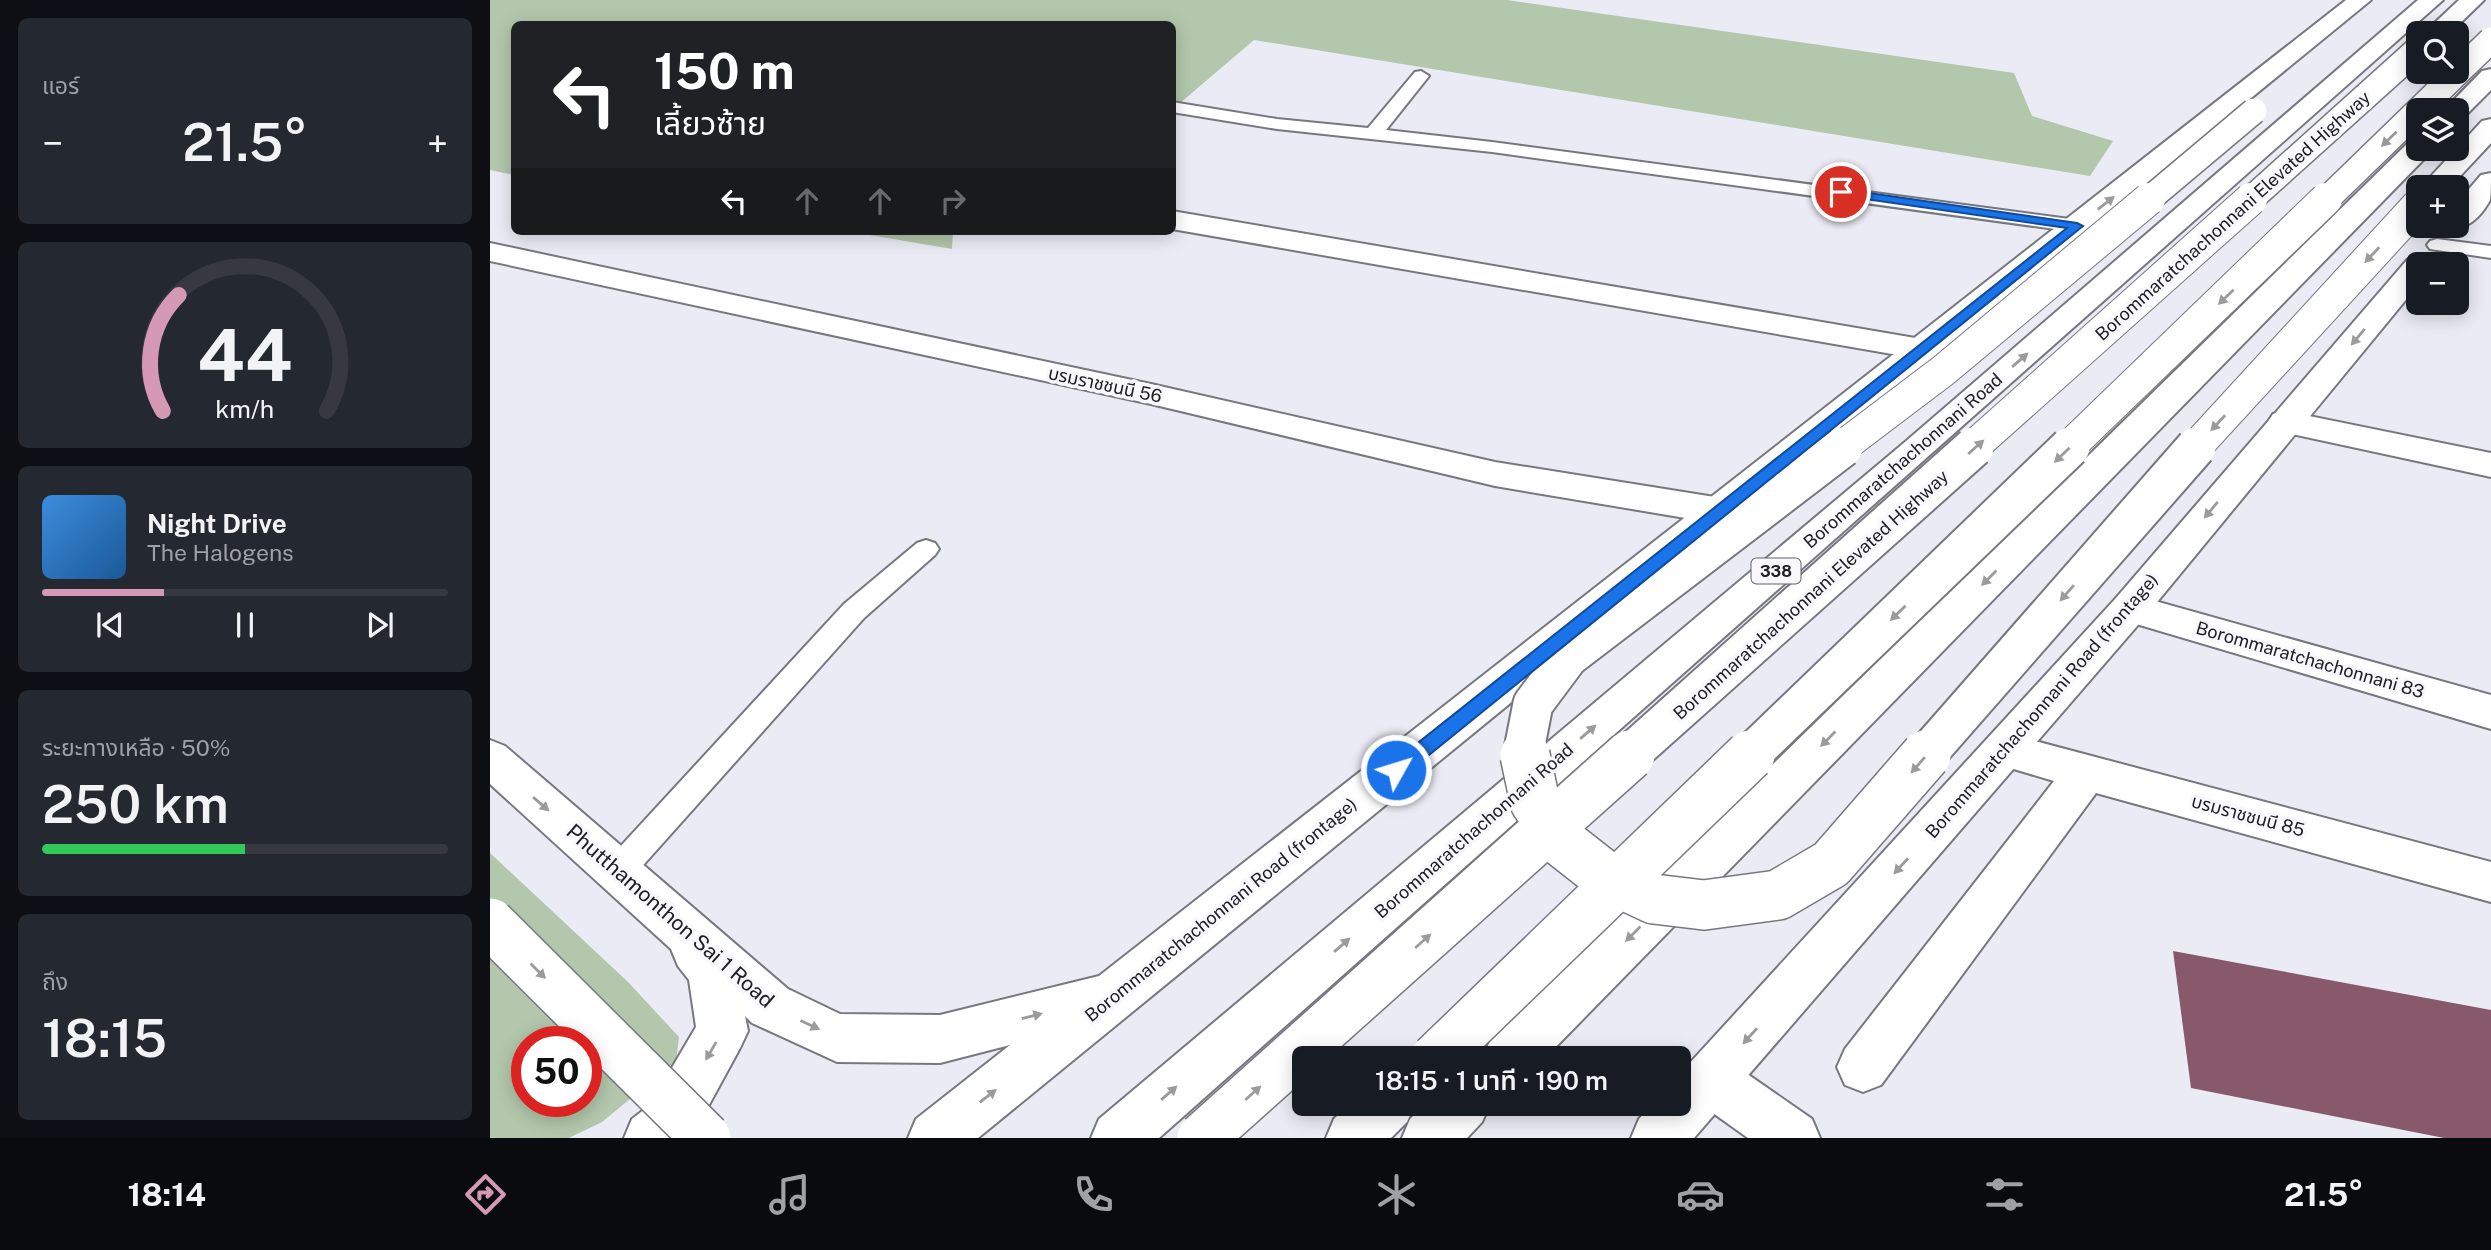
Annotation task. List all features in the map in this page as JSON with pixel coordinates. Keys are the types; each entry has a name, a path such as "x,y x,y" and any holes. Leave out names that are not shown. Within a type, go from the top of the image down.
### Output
{"main road":[{"name":"Borommaratchachonnani Road (frontage)","path":"935,1138 2360,0"},
{"path":"2375,0 2341,35 2254,111 1944,370 1568,657 1533,704 1524,750 1535,802 1563,843 1605,876 1654,899 1704,905 1778,895 1831,864 2174,471 2406,218"},
{"name":"Borommaratchachonnani Road","path":"1118,1138 1927,441 2432,0"},
{"path":"2449,21 2473,0"},
{"path":"1448,1046 2491,40"},
{"name":"Borommaratchachonnani Elevated Highway","path":"1202,1138 2406,60"},
{"path":"2469,98 2491,76"},
{"path":"2447,175 2491,127"},
{"path":"1521,1046 2406,161"},
{"path":"2469,207 2491,181"},
{"path":"1176,220 1921,349"},
{"name":"Borommaratchachonnani Road (frontage)","path":"1658,1138 2130,608 2432,250"},
{"name":"บรมราชชนนี 56","path":"490,252 1151,394 1495,474 1721,511"},
{"path":"2286,422 2491,465"},
{"name":"Borommaratchachonnani 83","path":"2130,608 2491,712"},
{"name":"บรมราชชนนี 85","path":"2005,750 2491,882"},
{"name":"Phutthamonthon Sai 1 Road","path":"490,758 770,1006 837,1038 940,1040 1115,995"},
{"path":"1863,1067 2087,772"},
{"path":"652,1138 669,1124 722,1031 713,971 660,909"},
{"path":"490,923 706,1138"},
{"path":"1711,1080 1793,1138"},
{"path":"1353,1138 1376,1116"},
{"path":"1429,1138 1451,1116"}],"lane":[{"path":"1373,134 1421,76"},
{"path":"1176,108 1277,124 1827,191 2077,226"},
{"path":"2432,250 2491,252"},
{"path":"618,871 854,611 926,549"}],"green space":[{"path":"490,0 1507,0 2014,73 2032,116 2113,141 2090,176 1254,40 1176,106 1176,21 511,21 511,174 490,170"},
{"path":"870,235 953,235 952,249"},
{"path":"490,853 628,982 679,1037 676,1061 602,1122 569,1138 490,1138"}],"building":[{"path":"2173,951 2491,1010 2491,1138 2444,1138 2191,1088"}],"route":[{"path":"1396,770 2077,226 1841,192"}]}
